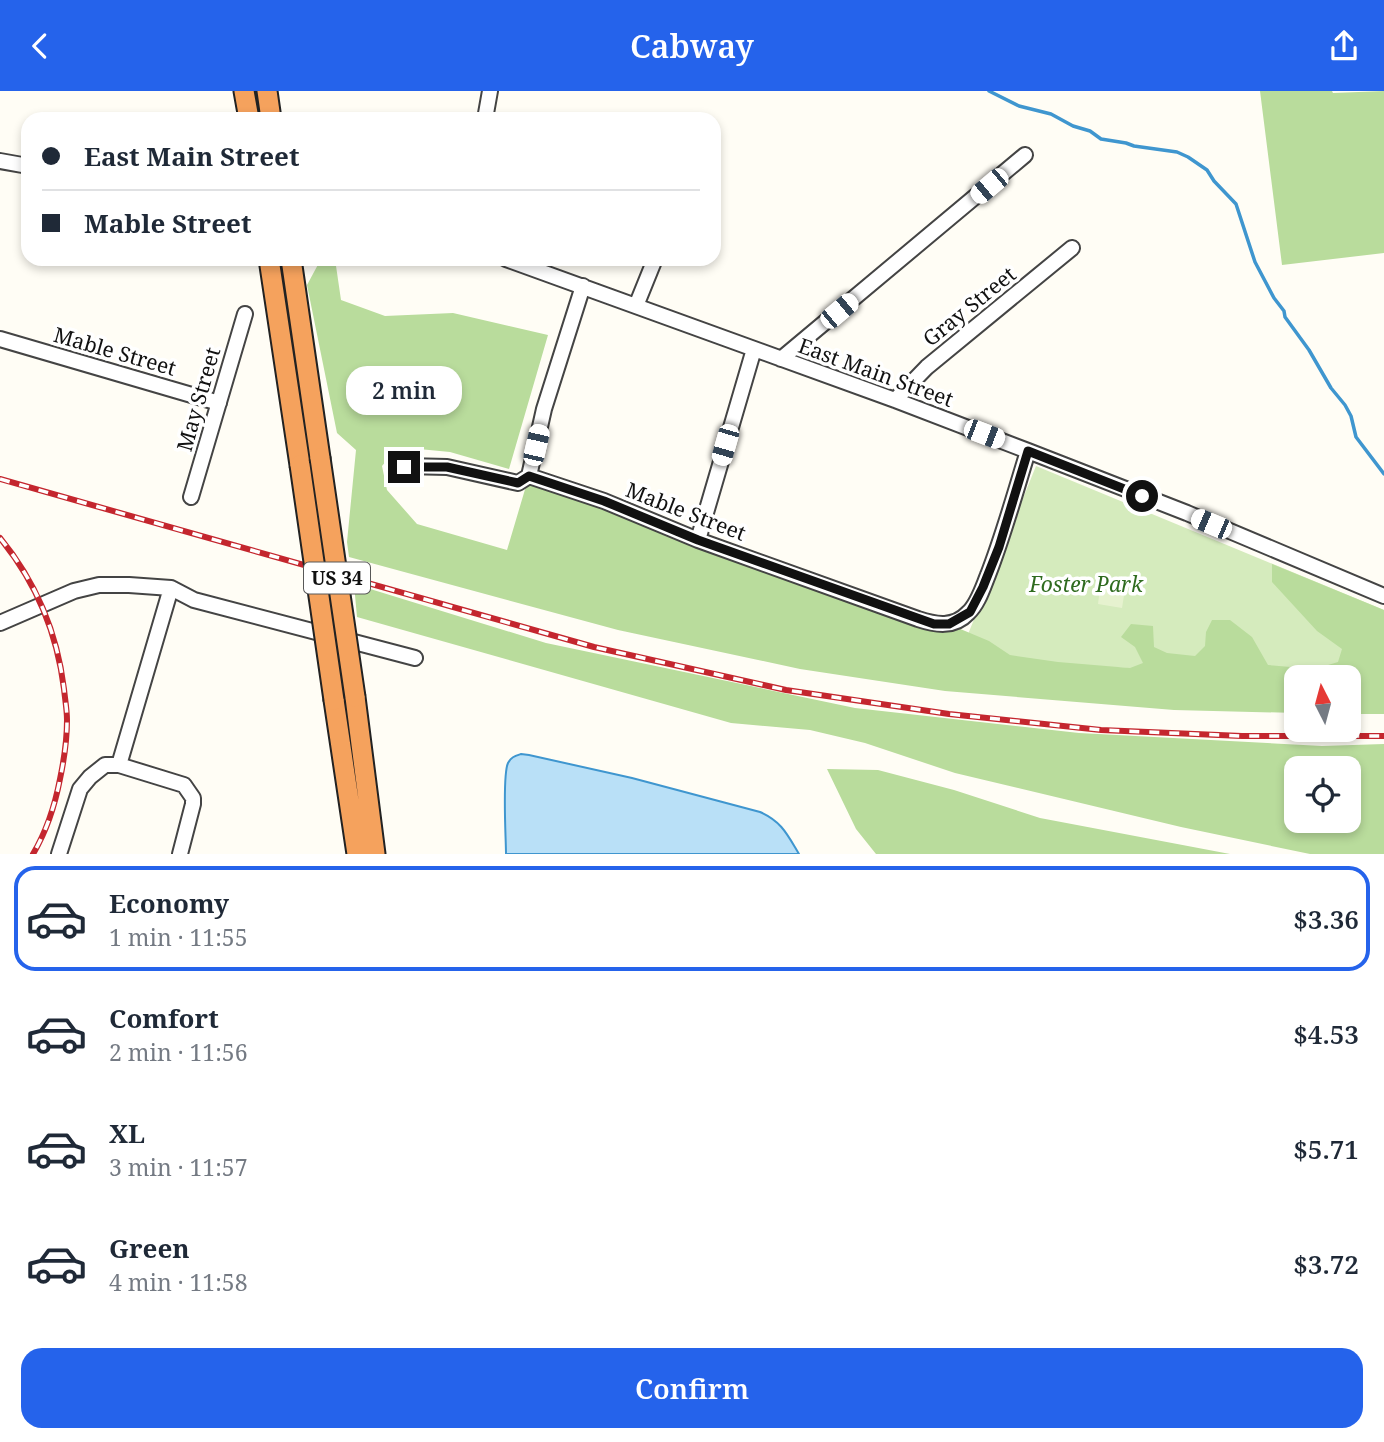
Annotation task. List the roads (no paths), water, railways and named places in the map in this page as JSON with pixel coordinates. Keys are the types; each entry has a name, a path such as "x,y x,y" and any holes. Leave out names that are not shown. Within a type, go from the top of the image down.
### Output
{"highway":[{"path":"244,91 248,112"},
{"path":"267,91 270,112"},
{"name":"US 34","path":"271,266 357,854"},
{"name":"US 34","path":"292,266 355,697 375,854"}],"street":[{"path":"486,112 490,91"},
{"path":"781,359 1025,155"},
{"path":"0,161 21,165"},
{"name":"Gray Street","path":"895,400 927,367 1072,248"},
{"name":"East Main Street","path":"526,266 1028,451 1187,513 1384,596"},
{"path":"636,306 653,266"},
{"path":"529,476 544,409 583,286"},
{"name":"May Street","path":"191,497 245,314"},
{"name":"Mable Street","path":"0,339 219,403"},
{"path":"698,540 754,349"},
{"name":"Mable Street","path":"404,467 447,467 518,483 529,476 604,501 698,540 918,619 934,624 949,624 970,612 983,587 999,547 1028,451"},
{"path":"0,623 74,591 99,585 171,588 194,600 415,659"},
{"path":"119,765 171,588"},
{"path":"59,854 80,789 99,769 112,764 184,785 193,798 180,854"}],"water":[{"path":"521,754 632,778 760,812 779,824 799,854 506,854 506,770 510,759"}],"waterway":[{"path":"989,91 1019,106 1051,114 1073,126 1090,131 1101,139 1177,152 1207,170 1236,204 1255,262 1274,298 1331,388 1345,405 1356,437 1384,474"}],"railway":[{"path":"0,479 594,647 786,690 949,714 1101,730 1242,736 1384,736"},
{"path":"0,538 24,572 43,609 61,668 66,708 66,742 58,789 46,827 33,854"}],"park label":[{"name":"Foster Park","path":"1086,584"}]}
